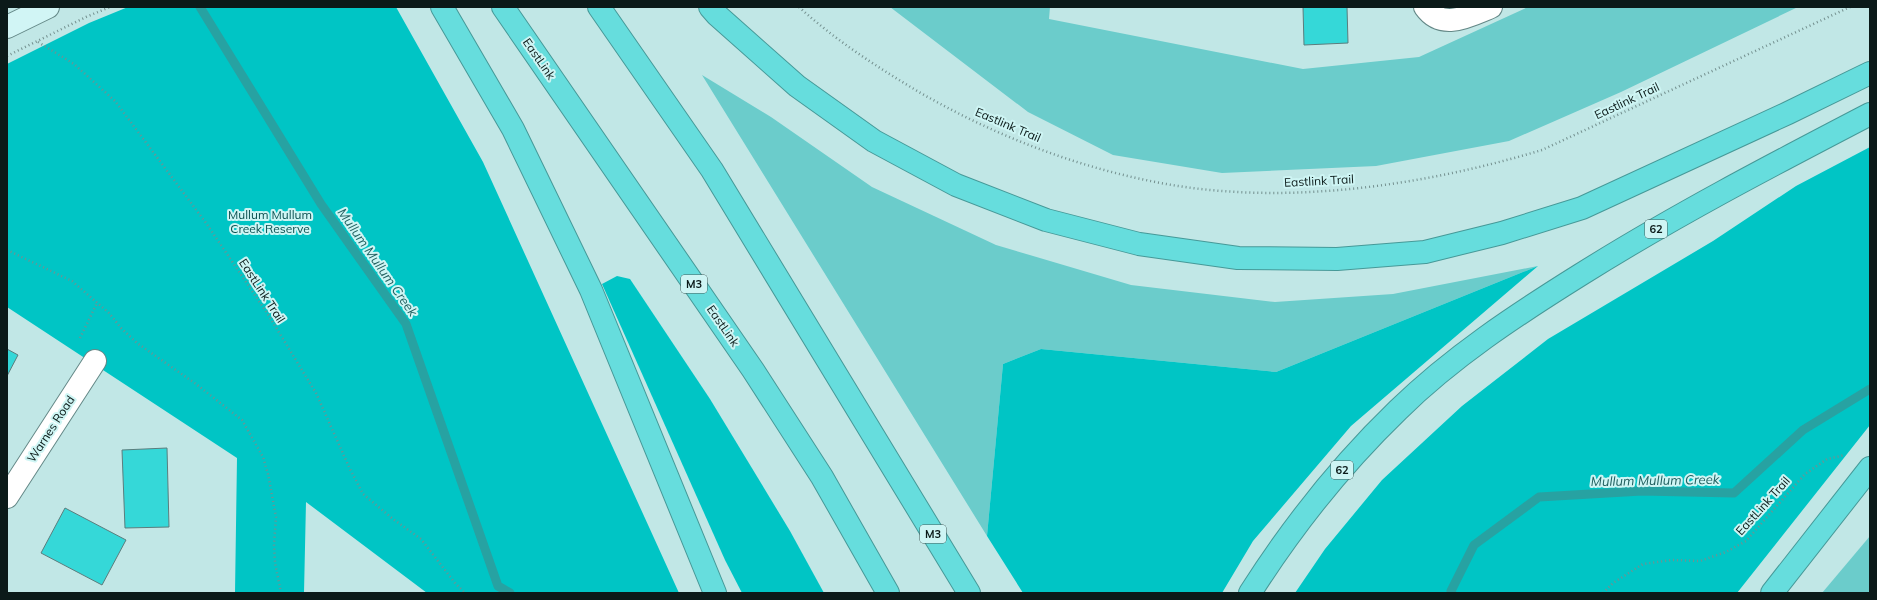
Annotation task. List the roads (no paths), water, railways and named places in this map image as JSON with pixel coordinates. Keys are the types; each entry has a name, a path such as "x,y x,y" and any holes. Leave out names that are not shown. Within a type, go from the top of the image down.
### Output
{"highway":[{"path":"442,7 513,129 591,290 712,587"},
{"name":"EastLink","path":"503,7 753,370 822,477 888,593"},
{"path":"600,7 712,170 907,491 970,586"},
{"path":"710,7 717,15 797,86 874,141 956,185 1046,220 1075,228 1139,244 1238,258 1337,259 1424,252 1502,233 1582,208 1788,113 1870,73"},
{"name":"62","path":"1250,593 1323,491 1398,410 1453,363 1502,325 1632,242 1768,167 1870,114"},
{"path":"1772,593 1870,468"}],"main road":[{"path":"7,27 48,7"}],"street":[{"path":"1425,7 1430,14 1446,21 1457,20 1483,10"},
{"name":"Warnes Road","path":"7,497 95,361"}],"waterway":[{"name":"Mullum Mullum Creek","path":"200,7 321,204 406,324 498,586 510,593"},
{"name":"Mullum Mullum Creek","path":"1452,593 1451,591 1474,545 1539,497 1642,491 1734,493 1803,430 1870,389"}],"park label":[{"name":"Mullum Mullum Creek Reserve","path":"270,222"}]}
